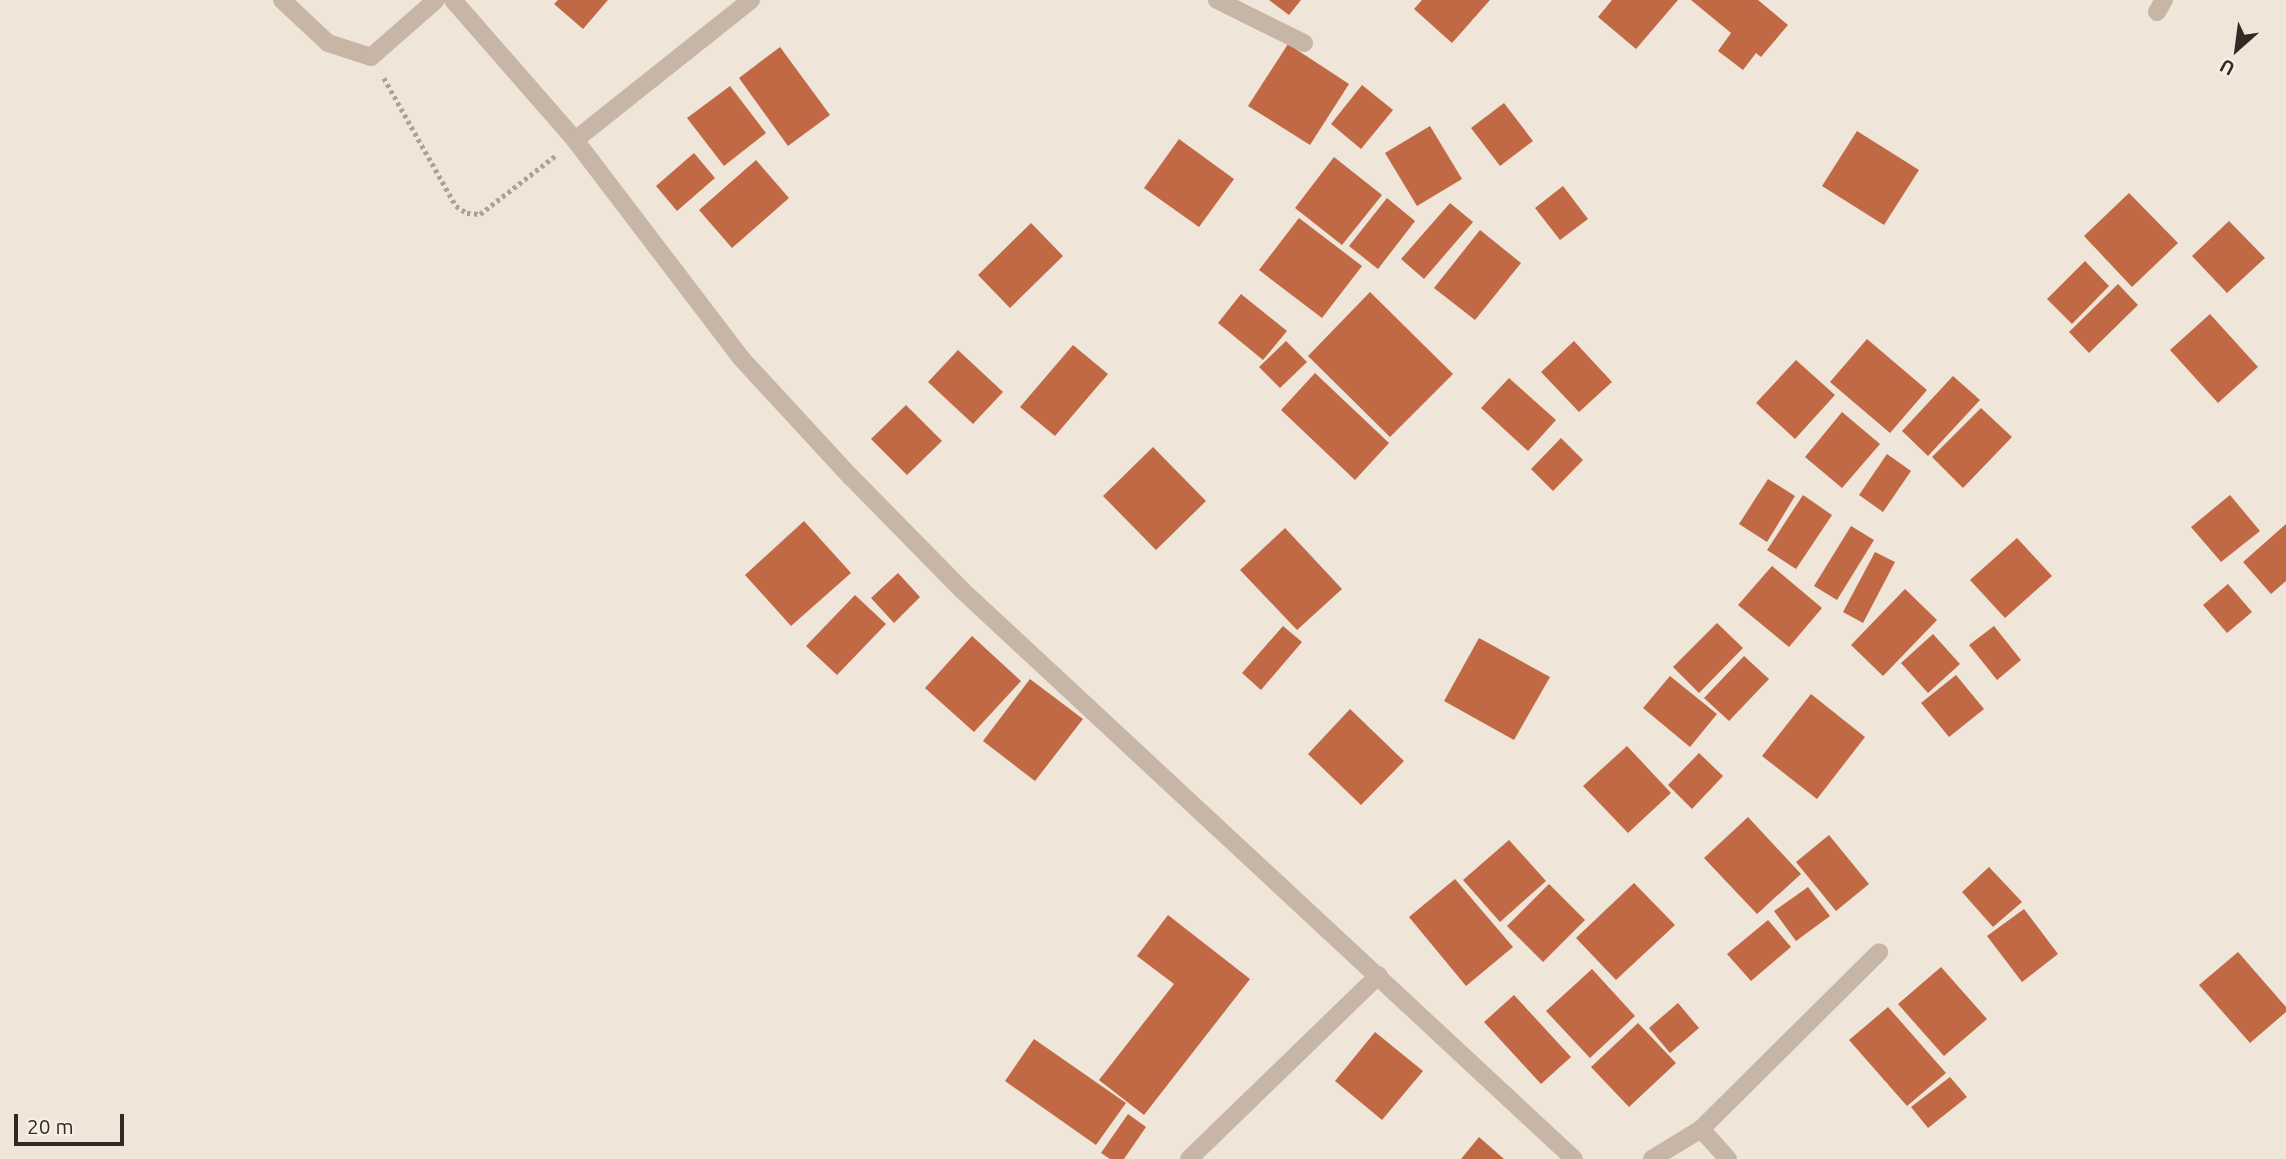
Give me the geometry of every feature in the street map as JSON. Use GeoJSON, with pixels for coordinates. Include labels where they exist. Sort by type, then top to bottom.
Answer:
{"type":"FeatureCollection","features":[{"type":"Feature","properties":{"kind":"street"},"geometry":{"type":"LineString","coordinates":[[282,0],[328,43],[371,57],[436,0]]}},
{"type":"Feature","properties":{"kind":"street"},"geometry":{"type":"LineString","coordinates":[[453,0],[575,140],[741,358],[841,466],[963,591],[1574,1159]]}},
{"type":"Feature","properties":{"kind":"street"},"geometry":{"type":"LineString","coordinates":[[575,140],[751,0]]}},
{"type":"Feature","properties":{"kind":"street"},"geometry":{"type":"LineString","coordinates":[[1217,0],[1304,43]]}},
{"type":"Feature","properties":{"kind":"street"},"geometry":{"type":"LineString","coordinates":[[1652,1159],[1701,1129],[1879,952]]}},
{"type":"Feature","properties":{"kind":"street"},"geometry":{"type":"LineString","coordinates":[[1189,1159],[1379,975]]}},
{"type":"Feature","properties":{"kind":"street"},"geometry":{"type":"LineString","coordinates":[[1701,1129],[1728,1159]]}},
{"type":"Feature","properties":{"kind":"path"},"geometry":{"type":"LineString","coordinates":[[371,57],[456,206],[467,213],[480,214],[575,140]]}},
{"type":"Feature","properties":{"kind":"building"},"geometry":{"type":"Polygon","coordinates":[[[558,0],[608,0],[583,29],[554,4],[558,0]]]}},
{"type":"Feature","properties":{"kind":"building"},"geometry":{"type":"Polygon","coordinates":[[[1269,0],[1301,0],[1289,15],[1269,0]]]}},
{"type":"Feature","properties":{"kind":"building"},"geometry":{"type":"Polygon","coordinates":[[[1422,0],[1490,0],[1452,43],[1414,9],[1422,0]]]}},
{"type":"Feature","properties":{"kind":"building"},"geometry":{"type":"Polygon","coordinates":[[[1612,0],[1678,0],[1636,49],[1598,17],[1612,0]]]}},
{"type":"Feature","properties":{"kind":"building"},"geometry":{"type":"Polygon","coordinates":[[[1691,0],[1758,0],[1788,25],[1761,57],[1756,53],[1743,70],[1718,51],[1731,33],[1691,0]]]}},
{"type":"Feature","properties":{"kind":"building"},"geometry":{"type":"Polygon","coordinates":[[[1288,44],[1349,84],[1310,145],[1248,106],[1288,44]]]}},
{"type":"Feature","properties":{"kind":"building"},"geometry":{"type":"Polygon","coordinates":[[[780,47],[830,115],[788,146],[739,78],[780,47]]]}},
{"type":"Feature","properties":{"kind":"building"},"geometry":{"type":"Polygon","coordinates":[[[1362,85],[1393,110],[1361,149],[1331,124],[1362,85]]]}},
{"type":"Feature","properties":{"kind":"building"},"geometry":{"type":"Polygon","coordinates":[[[730,86],[766,133],[724,166],[687,118],[730,86]]]}},
{"type":"Feature","properties":{"kind":"building"},"geometry":{"type":"Polygon","coordinates":[[[1504,103],[1533,141],[1500,166],[1471,128],[1504,103]]]}},
{"type":"Feature","properties":{"kind":"building"},"geometry":{"type":"Polygon","coordinates":[[[1430,126],[1462,179],[1417,206],[1385,153],[1430,126]]]}},
{"type":"Feature","properties":{"kind":"building"},"geometry":{"type":"Polygon","coordinates":[[[1857,131],[1919,170],[1884,225],[1822,186],[1857,131]]]}},
{"type":"Feature","properties":{"kind":"building"},"geometry":{"type":"Polygon","coordinates":[[[1179,139],[1234,179],[1199,227],[1144,188],[1179,139]]]}},
{"type":"Feature","properties":{"kind":"building"},"geometry":{"type":"Polygon","coordinates":[[[694,153],[715,178],[677,211],[656,186],[694,153]]]}},
{"type":"Feature","properties":{"kind":"building"},"geometry":{"type":"Polygon","coordinates":[[[1334,157],[1382,195],[1342,245],[1295,208],[1334,157]]]}},
{"type":"Feature","properties":{"kind":"building"},"geometry":{"type":"Polygon","coordinates":[[[756,160],[789,198],[732,248],[699,210],[756,160]]]}},
{"type":"Feature","properties":{"kind":"building"},"geometry":{"type":"Polygon","coordinates":[[[1563,186],[1588,219],[1560,240],[1535,208],[1563,186]]]}},
{"type":"Feature","properties":{"kind":"building"},"geometry":{"type":"Polygon","coordinates":[[[2129,193],[2178,243],[2132,287],[2084,236],[2129,193]]]}},
{"type":"Feature","properties":{"kind":"building"},"geometry":{"type":"Polygon","coordinates":[[[1387,198],[1415,221],[1378,269],[1349,246],[1387,198]]]}},
{"type":"Feature","properties":{"kind":"building"},"geometry":{"type":"Polygon","coordinates":[[[1450,203],[1473,222],[1424,279],[1401,259],[1450,203]]]}},
{"type":"Feature","properties":{"kind":"building"},"geometry":{"type":"Polygon","coordinates":[[[1299,218],[1362,266],[1322,318],[1259,270],[1299,218]]]}},
{"type":"Feature","properties":{"kind":"building"},"geometry":{"type":"Polygon","coordinates":[[[2229,221],[2265,258],[2227,293],[2192,256],[2229,221]]]}},
{"type":"Feature","properties":{"kind":"building"},"geometry":{"type":"Polygon","coordinates":[[[1031,223],[1063,256],[1010,308],[978,275],[1031,223]]]}},
{"type":"Feature","properties":{"kind":"building"},"geometry":{"type":"Polygon","coordinates":[[[1480,230],[1521,263],[1475,320],[1434,288],[1480,230]]]}},
{"type":"Feature","properties":{"kind":"building"},"geometry":{"type":"Polygon","coordinates":[[[2085,261],[2109,286],[2072,324],[2047,299],[2085,261]]]}},
{"type":"Feature","properties":{"kind":"building"},"geometry":{"type":"Polygon","coordinates":[[[2118,284],[2138,305],[2089,353],[2069,332],[2118,284]]]}},
{"type":"Feature","properties":{"kind":"building"},"geometry":{"type":"Polygon","coordinates":[[[1370,292],[1453,374],[1390,437],[1308,356],[1370,292]]]}},
{"type":"Feature","properties":{"kind":"building"},"geometry":{"type":"Polygon","coordinates":[[[1241,294],[1287,331],[1263,360],[1218,323],[1241,294]]]}},
{"type":"Feature","properties":{"kind":"building"},"geometry":{"type":"Polygon","coordinates":[[[2210,314],[2258,367],[2218,403],[2170,350],[2210,314]]]}},
{"type":"Feature","properties":{"kind":"building"},"geometry":{"type":"Polygon","coordinates":[[[1867,339],[1927,390],[1890,433],[1830,382],[1867,339]]]}},
{"type":"Feature","properties":{"kind":"building"},"geometry":{"type":"Polygon","coordinates":[[[1286,341],[1307,362],[1280,388],[1259,367],[1286,341]]]}},
{"type":"Feature","properties":{"kind":"building"},"geometry":{"type":"Polygon","coordinates":[[[1574,341],[1612,382],[1579,412],[1541,372],[1574,341]]]}},
{"type":"Feature","properties":{"kind":"building"},"geometry":{"type":"Polygon","coordinates":[[[1073,345],[1108,374],[1055,436],[1020,407],[1073,345]]]}},
{"type":"Feature","properties":{"kind":"building"},"geometry":{"type":"Polygon","coordinates":[[[958,350],[1003,392],[973,424],[928,382],[958,350]]]}},
{"type":"Feature","properties":{"kind":"building"},"geometry":{"type":"Polygon","coordinates":[[[1796,360],[1835,395],[1795,439],[1756,403],[1796,360]]]}},
{"type":"Feature","properties":{"kind":"building"},"geometry":{"type":"Polygon","coordinates":[[[1315,373],[1389,443],[1355,480],[1281,410],[1315,373]]]}},
{"type":"Feature","properties":{"kind":"building"},"geometry":{"type":"Polygon","coordinates":[[[1953,376],[1980,400],[1928,456],[1902,431],[1953,376]]]}},
{"type":"Feature","properties":{"kind":"building"},"geometry":{"type":"Polygon","coordinates":[[[1509,378],[1556,420],[1528,451],[1481,408],[1509,378]]]}},
{"type":"Feature","properties":{"kind":"building"},"geometry":{"type":"Polygon","coordinates":[[[906,405],[942,441],[907,475],[871,439],[906,405]]]}},
{"type":"Feature","properties":{"kind":"building"},"geometry":{"type":"Polygon","coordinates":[[[1981,408],[2012,437],[1963,488],[1932,457],[1981,408]]]}},
{"type":"Feature","properties":{"kind":"building"},"geometry":{"type":"Polygon","coordinates":[[[1842,412],[1880,444],[1842,488],[1805,457],[1842,412]]]}},
{"type":"Feature","properties":{"kind":"building"},"geometry":{"type":"Polygon","coordinates":[[[1561,438],[1583,460],[1553,491],[1531,469],[1561,438]]]}},
{"type":"Feature","properties":{"kind":"building"},"geometry":{"type":"Polygon","coordinates":[[[1153,447],[1206,501],[1156,550],[1103,496],[1153,447]]]}},
{"type":"Feature","properties":{"kind":"building"},"geometry":{"type":"Polygon","coordinates":[[[1887,454],[1911,471],[1883,512],[1859,495],[1887,454]]]}},
{"type":"Feature","properties":{"kind":"building"},"geometry":{"type":"Polygon","coordinates":[[[1768,479],[1795,496],[1767,542],[1739,524],[1768,479]]]}},
{"type":"Feature","properties":{"kind":"building"},"geometry":{"type":"Polygon","coordinates":[[[1803,495],[1832,515],[1796,569],[1767,550],[1803,495]]]}},
{"type":"Feature","properties":{"kind":"building"},"geometry":{"type":"Polygon","coordinates":[[[2230,495],[2260,531],[2221,562],[2191,527],[2230,495]]]}},
{"type":"Feature","properties":{"kind":"building"},"geometry":{"type":"Polygon","coordinates":[[[804,521],[851,573],[791,626],[745,575],[804,521]]]}},
{"type":"Feature","properties":{"kind":"building"},"geometry":{"type":"Polygon","coordinates":[[[2286,524],[2286,581],[2271,594],[2243,562],[2286,524]]]}},
{"type":"Feature","properties":{"kind":"building"},"geometry":{"type":"Polygon","coordinates":[[[1851,526],[1874,540],[1837,600],[1814,586],[1851,526]]]}},
{"type":"Feature","properties":{"kind":"building"},"geometry":{"type":"Polygon","coordinates":[[[1285,528],[1342,589],[1297,630],[1240,570],[1285,528]]]}},
{"type":"Feature","properties":{"kind":"building"},"geometry":{"type":"Polygon","coordinates":[[[2017,538],[2052,576],[2005,618],[1970,580],[2017,538]]]}},
{"type":"Feature","properties":{"kind":"building"},"geometry":{"type":"Polygon","coordinates":[[[1875,552],[1895,562],[1863,623],[1843,612],[1875,552]]]}},
{"type":"Feature","properties":{"kind":"building"},"geometry":{"type":"Polygon","coordinates":[[[1772,566],[1822,608],[1789,647],[1738,605],[1772,566]]]}},
{"type":"Feature","properties":{"kind":"building"},"geometry":{"type":"Polygon","coordinates":[[[898,573],[920,597],[894,623],[871,598],[898,573]]]}},
{"type":"Feature","properties":{"kind":"building"},"geometry":{"type":"Polygon","coordinates":[[[2228,584],[2252,612],[2227,633],[2203,605],[2228,584]]]}},
{"type":"Feature","properties":{"kind":"building"},"geometry":{"type":"Polygon","coordinates":[[[1905,589],[1937,620],[1883,676],[1851,645],[1905,589]]]}},
{"type":"Feature","properties":{"kind":"building"},"geometry":{"type":"Polygon","coordinates":[[[855,595],[886,624],[837,675],[806,646],[855,595]]]}},
{"type":"Feature","properties":{"kind":"building"},"geometry":{"type":"Polygon","coordinates":[[[1717,623],[1743,648],[1699,693],[1673,667],[1717,623]]]}},
{"type":"Feature","properties":{"kind":"building"},"geometry":{"type":"Polygon","coordinates":[[[1283,626],[1302,642],[1261,690],[1242,673],[1283,626]]]}},
{"type":"Feature","properties":{"kind":"building"},"geometry":{"type":"Polygon","coordinates":[[[1994,626],[2021,660],[1997,680],[1969,645],[1994,626]]]}},
{"type":"Feature","properties":{"kind":"building"},"geometry":{"type":"Polygon","coordinates":[[[1933,634],[1960,664],[1928,693],[1901,663],[1933,634]]]}},
{"type":"Feature","properties":{"kind":"building"},"geometry":{"type":"Polygon","coordinates":[[[972,636],[1021,681],[974,732],[925,688],[972,636]]]}},
{"type":"Feature","properties":{"kind":"building"},"geometry":{"type":"Polygon","coordinates":[[[1479,638],[1550,677],[1514,740],[1444,701],[1479,638]]]}},
{"type":"Feature","properties":{"kind":"building"},"geometry":{"type":"Polygon","coordinates":[[[1744,656],[1769,679],[1729,721],[1704,698],[1744,656]]]}},
{"type":"Feature","properties":{"kind":"building"},"geometry":{"type":"Polygon","coordinates":[[[1956,675],[1984,709],[1949,737],[1921,703],[1956,675]]]}},
{"type":"Feature","properties":{"kind":"building"},"geometry":{"type":"Polygon","coordinates":[[[1670,676],[1717,714],[1690,747],[1643,708],[1670,676]]]}},
{"type":"Feature","properties":{"kind":"building"},"geometry":{"type":"Polygon","coordinates":[[[1030,679],[1083,719],[1035,781],[983,741],[1030,679]]]}},
{"type":"Feature","properties":{"kind":"building"},"geometry":{"type":"Polygon","coordinates":[[[1811,694],[1865,737],[1817,799],[1762,756],[1811,694]]]}},
{"type":"Feature","properties":{"kind":"building"},"geometry":{"type":"Polygon","coordinates":[[[1350,709],[1404,761],[1361,805],[1308,754],[1350,709]]]}},
{"type":"Feature","properties":{"kind":"building"},"geometry":{"type":"Polygon","coordinates":[[[1627,746],[1671,793],[1628,833],[1583,786],[1627,746]]]}},
{"type":"Feature","properties":{"kind":"building"},"geometry":{"type":"Polygon","coordinates":[[[1699,753],[1723,776],[1692,809],[1668,785],[1699,753]]]}},
{"type":"Feature","properties":{"kind":"building"},"geometry":{"type":"Polygon","coordinates":[[[1748,817],[1801,874],[1757,914],[1704,858],[1748,817]]]}},
{"type":"Feature","properties":{"kind":"building"},"geometry":{"type":"Polygon","coordinates":[[[1829,835],[1869,884],[1836,911],[1796,862],[1829,835]]]}},
{"type":"Feature","properties":{"kind":"building"},"geometry":{"type":"Polygon","coordinates":[[[1509,840],[1546,881],[1500,922],[1463,880],[1509,840]]]}},
{"type":"Feature","properties":{"kind":"building"},"geometry":{"type":"Polygon","coordinates":[[[1989,867],[2022,902],[1993,927],[1962,892],[1989,867]]]}},
{"type":"Feature","properties":{"kind":"building"},"geometry":{"type":"Polygon","coordinates":[[[1455,879],[1513,947],[1466,986],[1409,917],[1455,879]]]}},
{"type":"Feature","properties":{"kind":"building"},"geometry":{"type":"Polygon","coordinates":[[[1634,883],[1675,925],[1616,980],[1576,938],[1634,883]]]}},
{"type":"Feature","properties":{"kind":"building"},"geometry":{"type":"Polygon","coordinates":[[[1549,884],[1585,920],[1543,962],[1507,926],[1549,884]]]}},
{"type":"Feature","properties":{"kind":"building"},"geometry":{"type":"Polygon","coordinates":[[[1808,887],[1830,916],[1796,941],[1774,911],[1808,887]]]}},
{"type":"Feature","properties":{"kind":"building"},"geometry":{"type":"Polygon","coordinates":[[[2024,909],[2058,954],[2022,982],[1987,936],[2024,909]]]}},
{"type":"Feature","properties":{"kind":"building"},"geometry":{"type":"Polygon","coordinates":[[[1168,915],[1250,979],[1144,1115],[1099,1080],[1174,984],[1137,956],[1168,915]]]}},
{"type":"Feature","properties":{"kind":"building"},"geometry":{"type":"Polygon","coordinates":[[[1768,920],[1791,947],[1751,981],[1727,954],[1768,920]]]}},
{"type":"Feature","properties":{"kind":"building"},"geometry":{"type":"Polygon","coordinates":[[[2238,952],[2286,1007],[2286,1012],[2250,1043],[2199,985],[2238,952]]]}},
{"type":"Feature","properties":{"kind":"building"},"geometry":{"type":"Polygon","coordinates":[[[1941,967],[1987,1019],[1944,1056],[1898,1004],[1941,967]]]}},
{"type":"Feature","properties":{"kind":"building"},"geometry":{"type":"Polygon","coordinates":[[[1592,969],[1635,1016],[1590,1058],[1546,1011],[1592,969]]]}},
{"type":"Feature","properties":{"kind":"building"},"geometry":{"type":"Polygon","coordinates":[[[1514,995],[1571,1057],[1541,1084],[1484,1022],[1514,995]]]}},
{"type":"Feature","properties":{"kind":"building"},"geometry":{"type":"Polygon","coordinates":[[[1678,1003],[1699,1028],[1670,1053],[1649,1028],[1678,1003]]]}},
{"type":"Feature","properties":{"kind":"building"},"geometry":{"type":"Polygon","coordinates":[[[1888,1007],[1946,1073],[1907,1106],[1849,1040],[1888,1007]]]}},
{"type":"Feature","properties":{"kind":"building"},"geometry":{"type":"Polygon","coordinates":[[[1638,1023],[1676,1063],[1629,1107],[1591,1067],[1638,1023]]]}},
{"type":"Feature","properties":{"kind":"building"},"geometry":{"type":"Polygon","coordinates":[[[1375,1032],[1423,1071],[1382,1120],[1335,1081],[1375,1032]]]}},
{"type":"Feature","properties":{"kind":"building"},"geometry":{"type":"Polygon","coordinates":[[[1034,1039],[1126,1103],[1096,1145],[1005,1081],[1034,1039]]]}},
{"type":"Feature","properties":{"kind":"building"},"geometry":{"type":"Polygon","coordinates":[[[1950,1077],[1967,1097],[1928,1128],[1911,1107],[1950,1077]]]}},
{"type":"Feature","properties":{"kind":"building"},"geometry":{"type":"Polygon","coordinates":[[[1128,1114],[1146,1127],[1124,1159],[1110,1159],[1101,1153],[1128,1114]]]}},
{"type":"Feature","properties":{"kind":"building"},"geometry":{"type":"Polygon","coordinates":[[[1479,1137],[1504,1159],[1461,1159],[1479,1137]]]}}]}
